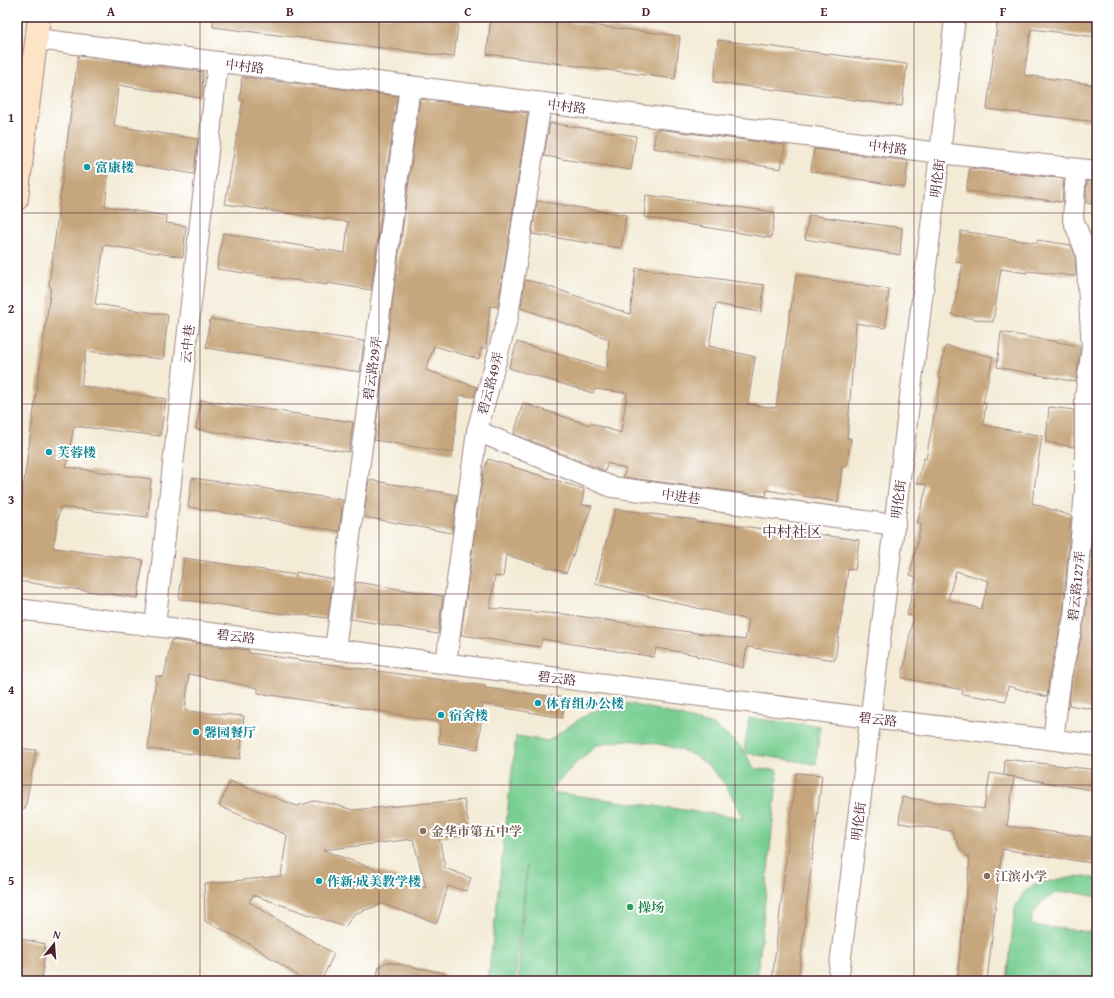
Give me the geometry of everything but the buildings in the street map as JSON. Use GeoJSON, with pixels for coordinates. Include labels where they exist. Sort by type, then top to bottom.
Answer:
{"type":"FeatureCollection","features":[{"type":"Feature","properties":{"kind":"main road"},"geometry":{"type":"LineString","coordinates":[[17,199],[39,17]]}},
{"type":"Feature","properties":{"kind":"street","name":"明伦街"},"geometry":{"type":"LineString","coordinates":[[838,981],[895,525],[955,17]]}},
{"type":"Feature","properties":{"kind":"street","name":"中村路"},"geometry":{"type":"LineString","coordinates":[[37,38],[541,103],[1097,172]]}},
{"type":"Feature","properties":{"kind":"street","name":"云中巷"},"geometry":{"type":"LineString","coordinates":[[155,626],[218,62]]}},
{"type":"Feature","properties":{"kind":"street","name":"碧云路29弄"},"geometry":{"type":"LineString","coordinates":[[335,649],[410,86]]}},
{"type":"Feature","properties":{"kind":"street","name":"碧云路49弄"},"geometry":{"type":"LineString","coordinates":[[446,663],[477,431],[508,316],[541,103]]}},
{"type":"Feature","properties":{"kind":"street","name":"碧云路127弄"},"geometry":{"type":"LineString","coordinates":[[1053,740],[1061,676],[1074,617],[1090,505],[1085,491],[1085,398],[1093,361],[1086,253],[1073,219],[1076,169]]}},
{"type":"Feature","properties":{"kind":"street","name":"中进巷"},"geometry":{"type":"LineString","coordinates":[[477,431],[612,487],[895,525]]}},
{"type":"Feature","properties":{"kind":"street","name":"碧云路"},"geometry":{"type":"LineString","coordinates":[[17,609],[870,718],[1097,745]]}},
{"type":"Feature","properties":{"kind":"green space","name":"操场"},"geometry":{"type":"Polygon","coordinates":[[[624,703],[713,725],[740,746],[744,752],[749,718],[820,726],[816,764],[745,753],[755,769],[778,770],[757,981],[518,981],[527,866],[515,981],[488,981],[516,736],[548,741],[581,718],[602,708],[624,703]],[[626,740],[597,745],[572,767],[550,792],[743,818],[729,792],[718,776],[697,757],[671,747],[626,740]]]}},
{"type":"Feature","properties":{"kind":"green space"},"geometry":{"type":"Polygon","coordinates":[[[1085,876],[1097,879],[1097,897],[1070,892],[1061,892],[1052,895],[1043,901],[1037,909],[1030,925],[1097,933],[1097,981],[1007,981],[1015,908],[1024,892],[1037,883],[1085,876]]]}},
{"type":"Feature","properties":{"kind":"place","name":"富康楼"},"geometry":{"type":"Point","coordinates":[87,167]}},
{"type":"Feature","properties":{"kind":"place","name":"芙蓉楼"},"geometry":{"type":"Point","coordinates":[49,452]}},
{"type":"Feature","properties":{"kind":"place","name":"体育组办公楼"},"geometry":{"type":"Point","coordinates":[538,703]}},
{"type":"Feature","properties":{"kind":"place","name":"宿舍楼"},"geometry":{"type":"Point","coordinates":[441,715]}},
{"type":"Feature","properties":{"kind":"place","name":"馨园餐厅"},"geometry":{"type":"Point","coordinates":[196,732]}},
{"type":"Feature","properties":{"kind":"place","name":"金华市第五中学"},"geometry":{"type":"Point","coordinates":[423,831]}},
{"type":"Feature","properties":{"kind":"place","name":"江滨小学"},"geometry":{"type":"Point","coordinates":[987,876]}},
{"type":"Feature","properties":{"kind":"place","name":"作新·成美教学楼"},"geometry":{"type":"Point","coordinates":[319,881]}},
{"type":"Feature","properties":{"kind":"place","name":"操场"},"geometry":{"type":"Point","coordinates":[630,907]}},
{"type":"Feature","properties":{"kind":"district","name":"中村社区"},"geometry":{"type":"Point","coordinates":[792,532]}}]}
